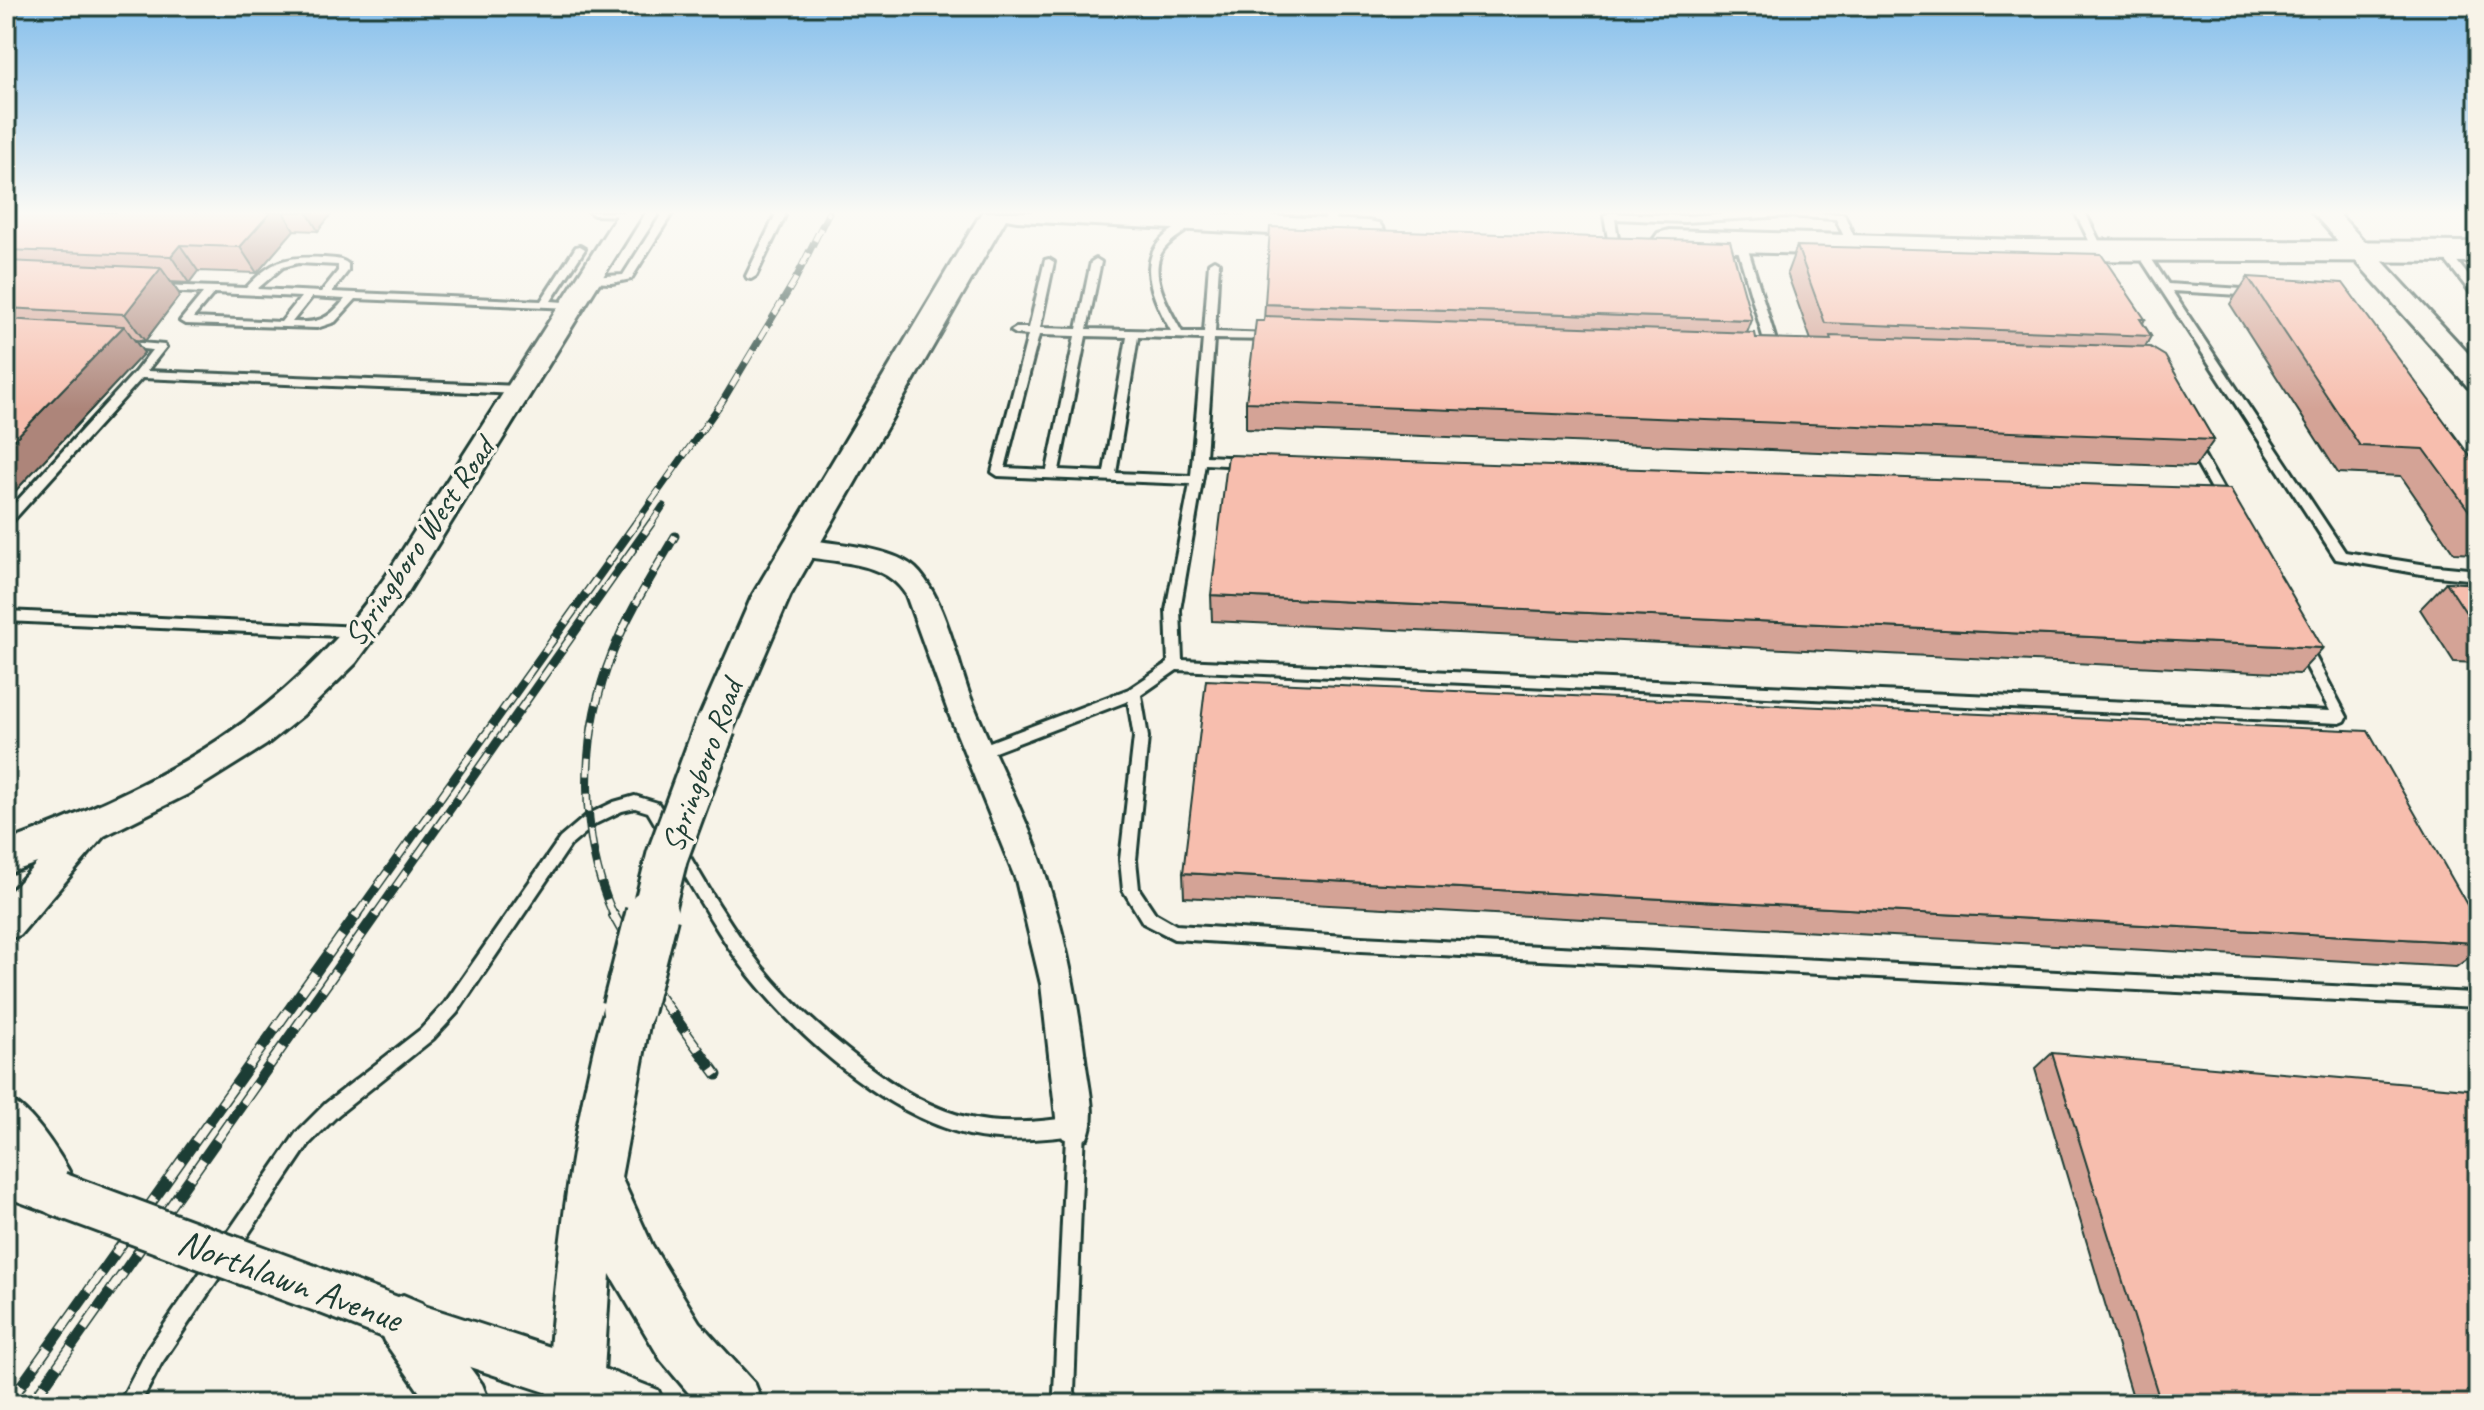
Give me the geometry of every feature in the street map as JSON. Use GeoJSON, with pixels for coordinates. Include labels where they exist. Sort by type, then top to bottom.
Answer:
{"type":"FeatureCollection","features":[{"type":"Feature","properties":{"kind":"main road","name":"Springboro Road"},"geometry":{"type":"LineString","coordinates":[[575,1391],[595,1178],[610,1083],[667,857],[715,727],[771,596],[958,278]]}},
{"type":"Feature","properties":{"kind":"main road"},"geometry":{"type":"LineString","coordinates":[[595,1178],[633,1264],[680,1341],[735,1404]]}},
{"type":"Feature","properties":{"kind":"main road"},"geometry":{"type":"LineString","coordinates":[[403,1322],[462,1404]]}},
{"type":"Feature","properties":{"kind":"street","name":"Springboro West Road"},"geometry":{"type":"LineString","coordinates":[[6,858],[94,824],[162,792],[250,737],[315,684],[364,632],[519,390],[568,297],[582,278]]}},
{"type":"Feature","properties":{"kind":"street"},"geometry":{"type":"LineString","coordinates":[[2385,278],[2478,381]]}},
{"type":"Feature","properties":{"kind":"street"},"geometry":{"type":"LineString","coordinates":[[798,547],[886,564],[913,580],[979,752],[1021,846],[1040,906],[1055,970],[1070,1065],[1075,1126]]}},
{"type":"Feature","properties":{"kind":"street"},"geometry":{"type":"LineString","coordinates":[[6,923],[94,824]]}},
{"type":"Feature","properties":{"kind":"street"},"geometry":{"type":"LineString","coordinates":[[6,1118],[58,1194]]}},
{"type":"Feature","properties":{"kind":"street","name":"Northlawn Avenue"},"geometry":{"type":"LineString","coordinates":[[6,1175],[403,1322],[575,1391]]}},
{"type":"Feature","properties":{"kind":"street"},"geometry":{"type":"LineString","coordinates":[[575,1391],[644,1404]]}},
{"type":"Feature","properties":{"kind":"lane"},"geometry":{"type":"LineString","coordinates":[[248,292],[261,278]]}},
{"type":"Feature","properties":{"kind":"lane"},"geometry":{"type":"LineString","coordinates":[[324,295],[338,278]]}},
{"type":"Feature","properties":{"kind":"lane"},"geometry":{"type":"LineString","coordinates":[[568,297],[573,278]]}},
{"type":"Feature","properties":{"kind":"lane"},"geometry":{"type":"LineString","coordinates":[[150,288],[353,296],[568,297],[623,278]]}},
{"type":"Feature","properties":{"kind":"lane"},"geometry":{"type":"LineString","coordinates":[[1046,278],[998,472],[1196,480]]}},
{"type":"Feature","properties":{"kind":"lane"},"geometry":{"type":"LineString","coordinates":[[1052,474],[1093,278]]}},
{"type":"Feature","properties":{"kind":"lane"},"geometry":{"type":"LineString","coordinates":[[1156,278],[1164,309],[1178,334]]}},
{"type":"Feature","properties":{"kind":"lane"},"geometry":{"type":"LineString","coordinates":[[1175,665],[1173,610],[1200,460],[1213,278]]}},
{"type":"Feature","properties":{"kind":"lane"},"geometry":{"type":"LineString","coordinates":[[1751,278],[1774,355]]}},
{"type":"Feature","properties":{"kind":"lane"},"geometry":{"type":"LineString","coordinates":[[2160,278],[2341,556],[2478,575]]}},
{"type":"Feature","properties":{"kind":"lane"},"geometry":{"type":"LineString","coordinates":[[2464,278],[2478,295]]}},
{"type":"Feature","properties":{"kind":"lane"},"geometry":{"type":"LineString","coordinates":[[2166,287],[2274,294]]}},
{"type":"Feature","properties":{"kind":"lane"},"geometry":{"type":"LineString","coordinates":[[211,290],[185,321],[315,327],[329,323],[353,296]]}},
{"type":"Feature","properties":{"kind":"lane"},"geometry":{"type":"LineString","coordinates":[[284,325],[309,294]]}},
{"type":"Feature","properties":{"kind":"lane"},"geometry":{"type":"LineString","coordinates":[[1016,331],[1287,338]]}},
{"type":"Feature","properties":{"kind":"lane"},"geometry":{"type":"LineString","coordinates":[[1109,477],[1133,333]]}},
{"type":"Feature","properties":{"kind":"lane"},"geometry":{"type":"LineString","coordinates":[[6,521],[158,354],[160,347],[111,343]]}},
{"type":"Feature","properties":{"kind":"lane"},"geometry":{"type":"LineString","coordinates":[[1758,354],[1790,356]]}},
{"type":"Feature","properties":{"kind":"lane"},"geometry":{"type":"LineString","coordinates":[[139,374],[519,390]]}},
{"type":"Feature","properties":{"kind":"lane"},"geometry":{"type":"LineString","coordinates":[[2186,434],[2228,508],[2209,503]]}},
{"type":"Feature","properties":{"kind":"lane"},"geometry":{"type":"LineString","coordinates":[[1200,460],[1263,462]]}},
{"type":"Feature","properties":{"kind":"lane"},"geometry":{"type":"LineString","coordinates":[[6,616],[364,632]]}},
{"type":"Feature","properties":{"kind":"lane"},"geometry":{"type":"LineString","coordinates":[[979,752],[1134,693],[1175,665],[2344,724],[2296,633]]}},
{"type":"Feature","properties":{"kind":"lane"},"geometry":{"type":"LineString","coordinates":[[1134,693],[1141,737],[1128,860],[1131,890],[1149,918],[1174,932],[2478,999]]}},
{"type":"Feature","properties":{"kind":"lane"},"geometry":{"type":"LineString","coordinates":[[129,1404],[154,1357],[303,1138],[332,1109],[427,1034],[451,1008],[565,842],[592,819],[627,804],[645,802],[653,807],[735,944],[768,986],[807,1027],[851,1064],[897,1094],[965,1126],[1001,1132],[1038,1132],[1075,1126],[1064,1393],[1069,1404]]}},
{"type":"Feature","properties":{"kind":"building"},"geometry":{"type":"Polygon","coordinates":[[[6,278],[153,278],[125,314],[6,308],[6,278]]]}},
{"type":"Feature","properties":{"kind":"building"},"geometry":{"type":"Polygon","coordinates":[[[1267,278],[1740,278],[1752,320],[1265,304],[1267,278]]]}},
{"type":"Feature","properties":{"kind":"building"},"geometry":{"type":"Polygon","coordinates":[[[1809,278],[2117,278],[2145,319],[2140,319],[2151,336],[1825,323],[1809,278]]]}},
{"type":"Feature","properties":{"kind":"building"},"geometry":{"type":"Polygon","coordinates":[[[2249,278],[2343,283],[2478,467],[2478,523],[2424,449],[2360,446],[2249,278]]]}},
{"type":"Feature","properties":{"kind":"building"},"geometry":{"type":"Polygon","coordinates":[[[1265,316],[1755,333],[1756,338],[1831,340],[1830,336],[2150,347],[2165,356],[2214,440],[1246,402],[1256,321],[1264,321],[1265,316]]]}},
{"type":"Feature","properties":{"kind":"building"},"geometry":{"type":"Polygon","coordinates":[[[6,319],[124,326],[6,448],[6,319]]]}},
{"type":"Feature","properties":{"kind":"building"},"geometry":{"type":"Polygon","coordinates":[[[1228,455],[2230,489],[2323,648],[1211,595],[1228,455]]]}},
{"type":"Feature","properties":{"kind":"building"},"geometry":{"type":"Polygon","coordinates":[[[2446,582],[2478,584],[2478,631],[2446,582]]]}},
{"type":"Feature","properties":{"kind":"building"},"geometry":{"type":"Polygon","coordinates":[[[1206,680],[2368,731],[2478,924],[2478,943],[1183,873],[1206,680]]]}},
{"type":"Feature","properties":{"kind":"building"},"geometry":{"type":"Polygon","coordinates":[[[2052,1053],[2478,1090],[2478,1404],[2161,1404],[2052,1053]]]}},
{"type":"Feature","properties":{"kind":"railway"},"geometry":{"type":"LineString","coordinates":[[635,524],[722,402],[796,278]]}},
{"type":"Feature","properties":{"kind":"railway"},"geometry":{"type":"LineString","coordinates":[[651,524],[663,506]]}},
{"type":"Feature","properties":{"kind":"railway"},"geometry":{"type":"LineString","coordinates":[[356,916],[637,522]]}},
{"type":"Feature","properties":{"kind":"railway"},"geometry":{"type":"LineString","coordinates":[[375,916],[652,522]]}},
{"type":"Feature","properties":{"kind":"railway"},"geometry":{"type":"LineString","coordinates":[[614,915],[602,885],[589,819],[589,751],[594,718],[601,685],[618,639],[675,536]]}},
{"type":"Feature","properties":{"kind":"railway"},"geometry":{"type":"LineString","coordinates":[[8,1404],[357,914]]}},
{"type":"Feature","properties":{"kind":"railway"},"geometry":{"type":"LineString","coordinates":[[31,1404],[376,914]]}},
{"type":"Feature","properties":{"kind":"railway"},"geometry":{"type":"LineString","coordinates":[[614,915],[657,993],[717,1075]]}}]}
